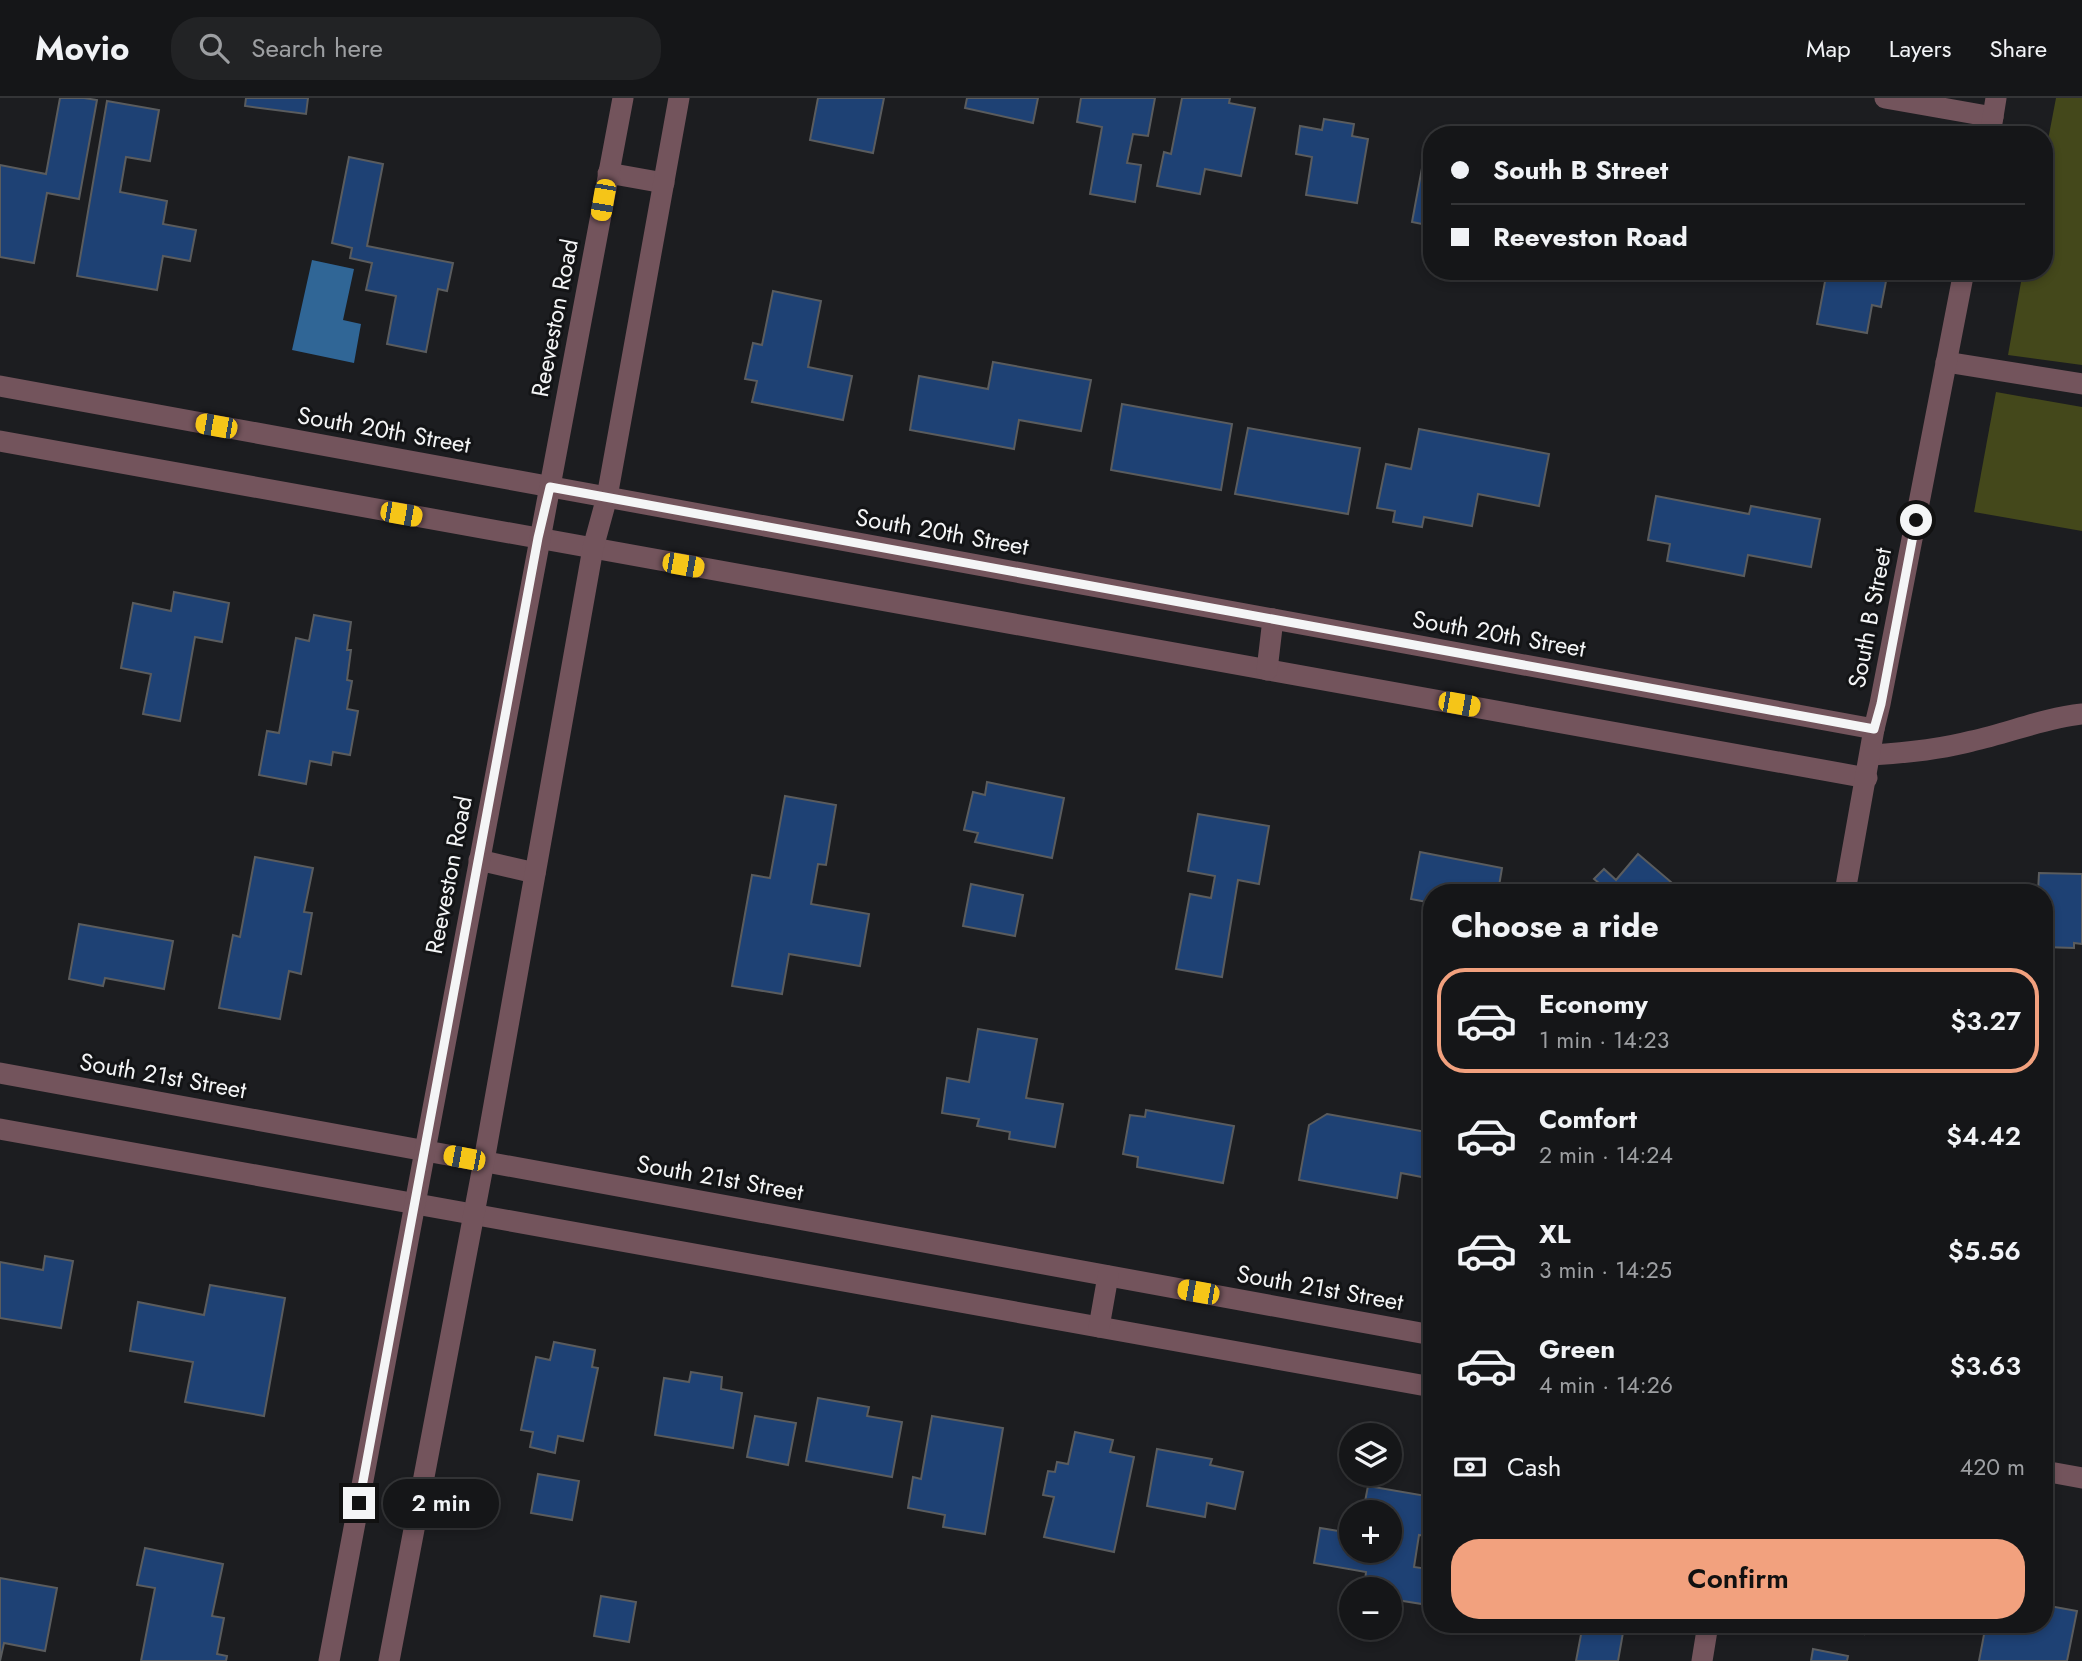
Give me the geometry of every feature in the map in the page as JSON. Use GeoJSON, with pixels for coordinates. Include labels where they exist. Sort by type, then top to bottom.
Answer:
{"type":"FeatureCollection","features":[{"type":"Feature","properties":{"kind":"street","name":"Reeveston Road"},"geometry":{"type":"LineString","coordinates":[[329,1661],[622,98]]}},
{"type":"Feature","properties":{"kind":"street"},"geometry":{"type":"LineString","coordinates":[[389,1661],[484,1161],[593,548],[607,497],[679,98]]}},
{"type":"Feature","properties":{"kind":"street"},"geometry":{"type":"LineString","coordinates":[[1885,98],[1993,117]]}},
{"type":"Feature","properties":{"kind":"street"},"geometry":{"type":"LineString","coordinates":[[608,173],[664,183]]}},
{"type":"Feature","properties":{"kind":"street","name":"South B Street"},"geometry":{"type":"LineString","coordinates":[[1847,884],[1874,729],[1962,280]]}},
{"type":"Feature","properties":{"kind":"street"},"geometry":{"type":"LineString","coordinates":[[1946,362],[2082,384]]}},
{"type":"Feature","properties":{"kind":"street","name":"South 20th Street"},"geometry":{"type":"LineString","coordinates":[[0,386],[1874,729]]}},
{"type":"Feature","properties":{"kind":"street"},"geometry":{"type":"LineString","coordinates":[[0,441],[1867,778]]}},
{"type":"Feature","properties":{"kind":"street"},"geometry":{"type":"LineString","coordinates":[[1267,670],[1273,620]]}},
{"type":"Feature","properties":{"kind":"street"},"geometry":{"type":"LineString","coordinates":[[1871,755],[1932,750],[2082,714]]}},
{"type":"Feature","properties":{"kind":"street"},"geometry":{"type":"LineString","coordinates":[[479,860],[535,873]]}},
{"type":"Feature","properties":{"kind":"street","name":"South 21st Street"},"geometry":{"type":"LineString","coordinates":[[0,1073],[1423,1333]]}},
{"type":"Feature","properties":{"kind":"street"},"geometry":{"type":"LineString","coordinates":[[0,1129],[1423,1385]]}},
{"type":"Feature","properties":{"kind":"street"},"geometry":{"type":"LineString","coordinates":[[1099,1328],[1108,1276]]}},
{"type":"Feature","properties":{"kind":"street"},"geometry":{"type":"LineString","coordinates":[[2053,1473],[2082,1478]]}},
{"type":"Feature","properties":{"kind":"street"},"geometry":{"type":"LineString","coordinates":[[1702,1661],[1707,1633]]}},
{"type":"Feature","properties":{"kind":"green space"},"geometry":{"type":"Polygon","coordinates":[[[2056,98],[2082,98],[2082,365],[2008,355],[2021,280],[2053,280],[2053,126],[2051,126],[2056,98]]]}},
{"type":"Feature","properties":{"kind":"green space"},"geometry":{"type":"Polygon","coordinates":[[[1996,392],[2082,407],[2082,531],[1974,512],[1996,392]]]}},
{"type":"Feature","properties":{"kind":"water"},"geometry":{"type":"Polygon","coordinates":[[[312,260],[354,269],[343,320],[361,324],[354,363],[292,350],[312,260]]]}},
{"type":"Feature","properties":{"kind":"building"},"geometry":{"type":"Polygon","coordinates":[[[60,98],[97,100],[79,199],[47,193],[34,263],[0,257],[0,165],[46,174],[60,98]]]}},
{"type":"Feature","properties":{"kind":"building"},"geometry":{"type":"Polygon","coordinates":[[[246,98],[308,98],[306,114],[245,106],[246,98]]]}},
{"type":"Feature","properties":{"kind":"building"},"geometry":{"type":"Polygon","coordinates":[[[818,98],[884,98],[873,153],[810,140],[818,98]]]}},
{"type":"Feature","properties":{"kind":"building"},"geometry":{"type":"Polygon","coordinates":[[[967,98],[1038,98],[1033,123],[965,108],[967,98]]]}},
{"type":"Feature","properties":{"kind":"building"},"geometry":{"type":"Polygon","coordinates":[[[1081,98],[1155,98],[1148,136],[1133,134],[1127,163],[1141,165],[1135,202],[1090,194],[1102,127],[1077,122],[1081,98]]]}},
{"type":"Feature","properties":{"kind":"building"},"geometry":{"type":"Polygon","coordinates":[[[1182,98],[1230,98],[1229,103],[1255,108],[1241,176],[1205,169],[1200,194],[1157,186],[1164,152],[1171,154],[1182,98]]]}},
{"type":"Feature","properties":{"kind":"building"},"geometry":{"type":"Polygon","coordinates":[[[107,101],[159,110],[150,161],[126,157],[120,192],[167,201],[163,224],[196,230],[190,261],[163,256],[157,290],[77,276],[107,101]]]}},
{"type":"Feature","properties":{"kind":"building"},"geometry":{"type":"Polygon","coordinates":[[[1324,119],[1354,124],[1352,136],[1368,139],[1357,203],[1306,195],[1312,157],[1296,154],[1300,126],[1322,130],[1324,119]]]}},
{"type":"Feature","properties":{"kind":"building"},"geometry":{"type":"Polygon","coordinates":[[[349,157],[383,164],[367,246],[453,263],[447,291],[438,289],[426,352],[387,344],[396,296],[366,290],[372,263],[350,258],[352,248],[332,243],[349,157]]]}},
{"type":"Feature","properties":{"kind":"building"},"geometry":{"type":"Polygon","coordinates":[[[1422,168],[1423,168],[1423,224],[1412,222],[1422,168]]]}},
{"type":"Feature","properties":{"kind":"building"},"geometry":{"type":"Polygon","coordinates":[[[1825,280],[1886,280],[1881,307],[1872,305],[1867,333],[1817,324],[1825,280]]]}},
{"type":"Feature","properties":{"kind":"building"},"geometry":{"type":"Polygon","coordinates":[[[773,291],[821,301],[808,367],[852,376],[843,420],[752,402],[757,381],[745,379],[753,343],[762,345],[773,291]]]}},
{"type":"Feature","properties":{"kind":"building"},"geometry":{"type":"Polygon","coordinates":[[[993,362],[1091,380],[1081,431],[1019,420],[1014,449],[910,430],[919,376],[988,389],[993,362]]]}},
{"type":"Feature","properties":{"kind":"building"},"geometry":{"type":"Polygon","coordinates":[[[1122,404],[1232,424],[1221,490],[1111,470],[1122,404]]]}},
{"type":"Feature","properties":{"kind":"building"},"geometry":{"type":"Polygon","coordinates":[[[1248,428],[1360,448],[1348,514],[1235,494],[1248,428]]]}},
{"type":"Feature","properties":{"kind":"building"},"geometry":{"type":"Polygon","coordinates":[[[1419,429],[1549,454],[1539,506],[1478,494],[1472,526],[1424,517],[1422,527],[1393,522],[1395,511],[1377,508],[1386,464],[1411,469],[1419,429]]]}},
{"type":"Feature","properties":{"kind":"building"},"geometry":{"type":"Polygon","coordinates":[[[1656,496],[1749,514],[1751,506],[1820,519],[1811,567],[1748,555],[1744,576],[1667,561],[1670,544],[1648,540],[1656,496]]]}},
{"type":"Feature","properties":{"kind":"building"},"geometry":{"type":"Polygon","coordinates":[[[174,592],[229,603],[222,642],[195,637],[180,721],[143,714],[151,674],[121,668],[133,603],[171,611],[174,592]]]}},
{"type":"Feature","properties":{"kind":"building"},"geometry":{"type":"Polygon","coordinates":[[[314,615],[351,622],[347,680],[352,681],[347,709],[358,711],[350,755],[333,752],[331,765],[310,761],[306,784],[259,775],[267,731],[279,733],[296,638],[309,641],[314,615]]]}},
{"type":"Feature","properties":{"kind":"building"},"geometry":{"type":"Polygon","coordinates":[[[987,782],[1064,798],[1052,858],[975,842],[978,833],[964,830],[973,792],[985,795],[987,782]]]}},
{"type":"Feature","properties":{"kind":"building"},"geometry":{"type":"Polygon","coordinates":[[[785,796],[836,805],[826,865],[818,864],[811,904],[869,914],[860,966],[789,954],[782,994],[732,986],[752,875],[770,878],[785,796]]]}},
{"type":"Feature","properties":{"kind":"building"},"geometry":{"type":"Polygon","coordinates":[[[1198,814],[1269,826],[1259,884],[1238,880],[1222,977],[1176,969],[1190,894],[1211,898],[1215,876],[1188,871],[1198,814]]]}},
{"type":"Feature","properties":{"kind":"building"},"geometry":{"type":"Polygon","coordinates":[[[1420,852],[1502,868],[1499,884],[1423,884],[1423,901],[1411,899],[1420,852]]]}},
{"type":"Feature","properties":{"kind":"building"},"geometry":{"type":"Polygon","coordinates":[[[1638,854],[1671,882],[1600,884],[1594,879],[1604,869],[1616,880],[1638,854]]]}},
{"type":"Feature","properties":{"kind":"building"},"geometry":{"type":"Polygon","coordinates":[[[255,857],[313,868],[304,912],[312,913],[301,974],[289,971],[280,1019],[219,1008],[233,935],[240,937],[255,857]]]}},
{"type":"Feature","properties":{"kind":"building"},"geometry":{"type":"Polygon","coordinates":[[[2039,873],[2082,874],[2082,944],[2074,943],[2074,948],[2053,947],[2053,884],[2038,884],[2039,873]]]}},
{"type":"Feature","properties":{"kind":"building"},"geometry":{"type":"Polygon","coordinates":[[[971,884],[1023,895],[1015,936],[963,926],[971,884]]]}},
{"type":"Feature","properties":{"kind":"building"},"geometry":{"type":"Polygon","coordinates":[[[79,924],[173,941],[164,989],[105,978],[103,986],[69,979],[79,924]]]}},
{"type":"Feature","properties":{"kind":"building"},"geometry":{"type":"Polygon","coordinates":[[[978,1029],[1037,1039],[1026,1098],[1063,1104],[1055,1147],[1009,1139],[1010,1132],[977,1126],[979,1119],[942,1113],[947,1078],[969,1082],[978,1029]]]}},
{"type":"Feature","properties":{"kind":"building"},"geometry":{"type":"Polygon","coordinates":[[[1146,1110],[1234,1126],[1223,1183],[1137,1167],[1138,1157],[1123,1154],[1130,1115],[1145,1117],[1146,1110]]]}},
{"type":"Feature","properties":{"kind":"building"},"geometry":{"type":"Polygon","coordinates":[[[1327,1114],[1423,1131],[1423,1177],[1401,1173],[1397,1198],[1299,1180],[1309,1125],[1327,1114]]]}},
{"type":"Feature","properties":{"kind":"building"},"geometry":{"type":"Polygon","coordinates":[[[45,1256],[73,1261],[61,1328],[0,1318],[0,1262],[43,1270],[45,1256]]]}},
{"type":"Feature","properties":{"kind":"building"},"geometry":{"type":"Polygon","coordinates":[[[210,1285],[285,1298],[264,1416],[185,1402],[193,1362],[130,1351],[138,1302],[204,1315],[210,1285]]]}},
{"type":"Feature","properties":{"kind":"building"},"geometry":{"type":"Polygon","coordinates":[[[554,1342],[595,1350],[592,1367],[598,1368],[583,1441],[558,1436],[555,1453],[530,1447],[533,1432],[521,1430],[536,1357],[550,1360],[554,1342]]]}},
{"type":"Feature","properties":{"kind":"building"},"geometry":{"type":"Polygon","coordinates":[[[691,1372],[722,1377],[721,1389],[742,1393],[733,1448],[655,1435],[664,1378],[689,1382],[691,1372]]]}},
{"type":"Feature","properties":{"kind":"building"},"geometry":{"type":"Polygon","coordinates":[[[818,1398],[869,1407],[867,1416],[902,1422],[892,1477],[806,1461],[818,1398]]]}},
{"type":"Feature","properties":{"kind":"building"},"geometry":{"type":"Polygon","coordinates":[[[755,1416],[796,1423],[788,1465],[747,1457],[755,1416]]]}},
{"type":"Feature","properties":{"kind":"building"},"geometry":{"type":"Polygon","coordinates":[[[932,1416],[1003,1428],[985,1534],[943,1527],[945,1515],[908,1508],[913,1477],[921,1479],[932,1416]]]}},
{"type":"Feature","properties":{"kind":"building"},"geometry":{"type":"Polygon","coordinates":[[[1075,1432],[1113,1440],[1110,1452],[1134,1457],[1114,1552],[1044,1537],[1054,1497],[1043,1495],[1048,1471],[1055,1472],[1057,1462],[1068,1464],[1075,1432]]]}},
{"type":"Feature","properties":{"kind":"building"},"geometry":{"type":"Polygon","coordinates":[[[1157,1449],[1212,1459],[1210,1465],[1243,1472],[1235,1509],[1207,1503],[1205,1517],[1147,1506],[1157,1449]]]}},
{"type":"Feature","properties":{"kind":"building"},"geometry":{"type":"Polygon","coordinates":[[[538,1474],[579,1481],[572,1520],[531,1513],[538,1474]]]}},
{"type":"Feature","properties":{"kind":"building"},"geometry":{"type":"Polygon","coordinates":[[[1368,1486],[1423,1495],[1423,1536],[1419,1535],[1414,1567],[1423,1568],[1422,1604],[1402,1601],[1402,1577],[1365,1577],[1366,1572],[1314,1563],[1320,1528],[1339,1531],[1339,1563],[1402,1563],[1402,1500],[1365,1500],[1368,1486]]]}},
{"type":"Feature","properties":{"kind":"building"},"geometry":{"type":"Polygon","coordinates":[[[145,1548],[223,1564],[212,1616],[224,1618],[217,1654],[227,1656],[226,1661],[141,1661],[155,1588],[137,1585],[145,1548]]]}},
{"type":"Feature","properties":{"kind":"building"},"geometry":{"type":"Polygon","coordinates":[[[0,1578],[57,1588],[45,1651],[4,1643],[0,1661],[0,1578]]]}},
{"type":"Feature","properties":{"kind":"building"},"geometry":{"type":"Polygon","coordinates":[[[601,1596],[636,1602],[629,1642],[594,1636],[601,1596]]]}},
{"type":"Feature","properties":{"kind":"building"},"geometry":{"type":"Polygon","coordinates":[[[2053,1607],[2077,1611],[2067,1661],[1979,1661],[1984,1633],[2053,1633],[2053,1607]]]}},
{"type":"Feature","properties":{"kind":"building"},"geometry":{"type":"Polygon","coordinates":[[[1581,1633],[1623,1633],[1618,1661],[1576,1661],[1581,1633]]]}},
{"type":"Feature","properties":{"kind":"building"},"geometry":{"type":"Polygon","coordinates":[[[1813,1649],[1848,1656],[1847,1661],[1811,1661],[1813,1649]]]}},
{"type":"Feature","properties":{"kind":"route"},"geometry":{"type":"LineString","coordinates":[[359,1503],[538,538],[550,487],[1874,729],[1916,520]]}}]}
